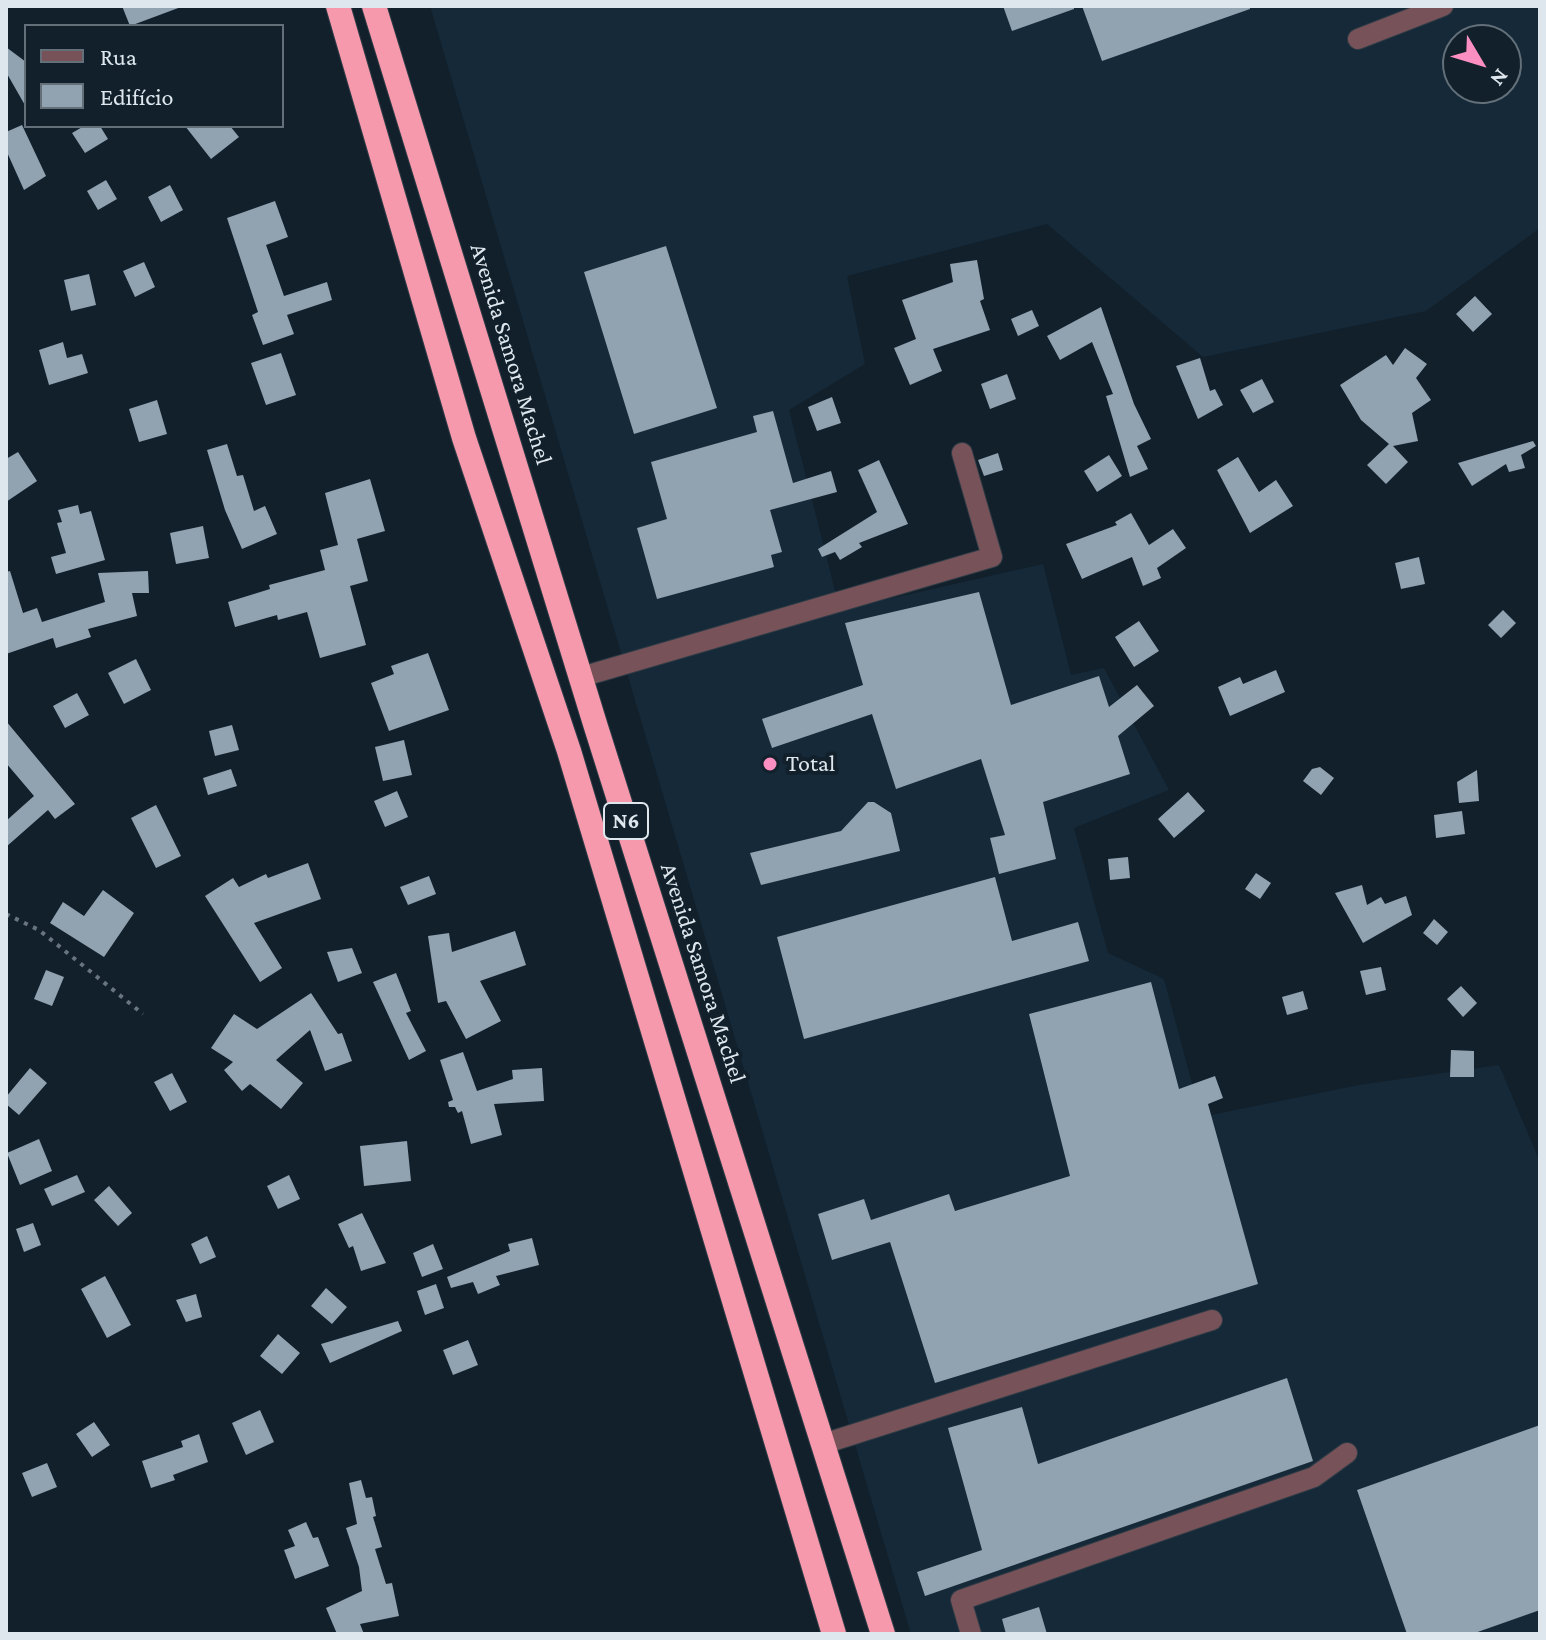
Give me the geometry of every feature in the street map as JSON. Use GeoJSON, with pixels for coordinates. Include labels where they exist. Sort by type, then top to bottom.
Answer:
{"type":"FeatureCollection","features":[{"type":"Feature","properties":{"kind":"highway","name":"N6"},"geometry":{"type":"LineString","coordinates":[[338,6],[464,438],[569,751],[834,1634]]}},
{"type":"Feature","properties":{"kind":"highway","name":"Avenida Samora Machel"},"geometry":{"type":"LineString","coordinates":[[374,6],[581,677],[883,1634]]}},
{"type":"Feature","properties":{"kind":"street"},"geometry":{"type":"LineString","coordinates":[[1358,39],[1443,6]]}},
{"type":"Feature","properties":{"kind":"street"},"geometry":{"type":"LineString","coordinates":[[581,677],[992,557],[962,453]]}},
{"type":"Feature","properties":{"kind":"street"},"geometry":{"type":"LineString","coordinates":[[823,1444],[1212,1320]]}},
{"type":"Feature","properties":{"kind":"street"},"geometry":{"type":"LineString","coordinates":[[971,1634],[961,1600],[1314,1477],[1347,1453]]}},
{"type":"Feature","properties":{"kind":"path"},"geometry":{"type":"LineString","coordinates":[[6,914],[39,930],[143,1014]]}},
{"type":"Feature","properties":{"kind":"shaded area"},"geometry":{"type":"Polygon","coordinates":[[[430,6],[1540,6],[1540,228],[1426,311],[1203,357],[1047,224],[847,276],[865,364],[789,410],[840,610],[1043,564],[1071,675],[1104,668],[1169,790],[1074,828],[1108,953],[1164,979],[1201,1117],[1359,1085],[1499,1065],[1540,1162],[1540,1634],[911,1634],[430,6]]]}},
{"type":"Feature","properties":{"kind":"building"},"geometry":{"type":"Polygon","coordinates":[[[122,6],[181,6],[135,24],[129,24],[122,6]]]}},
{"type":"Feature","properties":{"kind":"building"},"geometry":{"type":"Polygon","coordinates":[[[1003,6],[1074,6],[1074,9],[1012,31],[1003,6]]]}},
{"type":"Feature","properties":{"kind":"building"},"geometry":{"type":"Polygon","coordinates":[[[1082,6],[1250,6],[1250,9],[1102,61],[1082,6]]]}},
{"type":"Feature","properties":{"kind":"building"},"geometry":{"type":"Polygon","coordinates":[[[6,47],[24,60],[24,104],[6,72],[6,47]]]}},
{"type":"Feature","properties":{"kind":"building"},"geometry":{"type":"Polygon","coordinates":[[[22,125],[46,176],[24,190],[6,150],[6,132],[22,125]]]}},
{"type":"Feature","properties":{"kind":"building"},"geometry":{"type":"Polygon","coordinates":[[[81,128],[101,128],[108,139],[85,153],[72,133],[81,128]]]}},
{"type":"Feature","properties":{"kind":"building"},"geometry":{"type":"Polygon","coordinates":[[[187,128],[232,128],[239,137],[211,159],[187,128]]]}},
{"type":"Feature","properties":{"kind":"building"},"geometry":{"type":"Polygon","coordinates":[[[106,180],[117,199],[98,210],[87,191],[106,180]]]}},
{"type":"Feature","properties":{"kind":"building"},"geometry":{"type":"Polygon","coordinates":[[[170,185],[183,210],[161,222],[148,197],[170,185]]]}},
{"type":"Feature","properties":{"kind":"building"},"geometry":{"type":"Polygon","coordinates":[[[275,201],[288,237],[266,245],[284,296],[327,282],[332,300],[287,315],[294,334],[263,345],[252,315],[258,312],[227,218],[275,201]]]}},
{"type":"Feature","properties":{"kind":"building"},"geometry":{"type":"Polygon","coordinates":[[[666,246],[717,408],[634,434],[584,272],[666,246]]]}},
{"type":"Feature","properties":{"kind":"building"},"geometry":{"type":"Polygon","coordinates":[[[977,260],[984,299],[980,301],[990,330],[933,349],[942,371],[910,385],[894,348],[916,339],[902,300],[953,282],[950,264],[977,260]]]}},
{"type":"Feature","properties":{"kind":"building"},"geometry":{"type":"Polygon","coordinates":[[[144,262],[155,287],[135,297],[123,271],[144,262]]]}},
{"type":"Feature","properties":{"kind":"building"},"geometry":{"type":"Polygon","coordinates":[[[89,274],[96,305],[71,311],[64,280],[89,274]]]}},
{"type":"Feature","properties":{"kind":"building"},"geometry":{"type":"Polygon","coordinates":[[[1475,296],[1492,314],[1473,332],[1456,314],[1475,296]]]}},
{"type":"Feature","properties":{"kind":"building"},"geometry":{"type":"Polygon","coordinates":[[[1101,307],[1134,404],[1151,439],[1137,446],[1148,469],[1130,477],[1106,396],[1113,394],[1092,342],[1060,360],[1047,336],[1101,307]]]}},
{"type":"Feature","properties":{"kind":"building"},"geometry":{"type":"Polygon","coordinates":[[[1032,310],[1039,326],[1018,336],[1011,319],[1032,310]]]}},
{"type":"Feature","properties":{"kind":"building"},"geometry":{"type":"Polygon","coordinates":[[[63,342],[67,358],[82,354],[88,373],[49,385],[39,350],[63,342]]]}},
{"type":"Feature","properties":{"kind":"building"},"geometry":{"type":"Polygon","coordinates":[[[1405,348],[1427,364],[1416,378],[1431,400],[1412,413],[1418,441],[1393,446],[1408,462],[1386,484],[1367,465],[1389,444],[1361,420],[1340,385],[1386,355],[1393,365],[1405,348]]]}},
{"type":"Feature","properties":{"kind":"building"},"geometry":{"type":"Polygon","coordinates":[[[281,353],[296,395],[266,405],[251,363],[281,353]]]}},
{"type":"Feature","properties":{"kind":"building"},"geometry":{"type":"Polygon","coordinates":[[[1200,358],[1210,391],[1215,389],[1223,405],[1198,419],[1176,366],[1200,358]]]}},
{"type":"Feature","properties":{"kind":"building"},"geometry":{"type":"Polygon","coordinates":[[[1007,374],[1016,399],[990,409],[981,384],[1007,374]]]}},
{"type":"Feature","properties":{"kind":"building"},"geometry":{"type":"Polygon","coordinates":[[[1262,379],[1274,402],[1253,413],[1240,390],[1262,379]]]}},
{"type":"Feature","properties":{"kind":"building"},"geometry":{"type":"Polygon","coordinates":[[[832,397],[841,423],[817,431],[808,407],[832,397]]]}},
{"type":"Feature","properties":{"kind":"building"},"geometry":{"type":"Polygon","coordinates":[[[157,400],[167,434],[139,442],[129,409],[157,400]]]}},
{"type":"Feature","properties":{"kind":"building"},"geometry":{"type":"Polygon","coordinates":[[[773,411],[793,483],[831,471],[837,492],[770,510],[782,552],[771,555],[774,567],[657,599],[637,528],[667,519],[651,462],[757,432],[753,416],[773,411]]]}},
{"type":"Feature","properties":{"kind":"building"},"geometry":{"type":"Polygon","coordinates":[[[1533,441],[1536,446],[1521,455],[1525,468],[1509,472],[1506,464],[1472,486],[1458,463],[1533,441]]]}},
{"type":"Feature","properties":{"kind":"building"},"geometry":{"type":"Polygon","coordinates":[[[227,444],[237,476],[243,475],[254,511],[265,506],[277,534],[242,549],[225,510],[207,450],[227,444]]]}},
{"type":"Feature","properties":{"kind":"building"},"geometry":{"type":"Polygon","coordinates":[[[18,452],[37,481],[6,502],[6,459],[18,452]]]}},
{"type":"Feature","properties":{"kind":"building"},"geometry":{"type":"Polygon","coordinates":[[[998,453],[1003,470],[984,476],[978,460],[998,453]]]}},
{"type":"Feature","properties":{"kind":"building"},"geometry":{"type":"Polygon","coordinates":[[[1109,455],[1122,476],[1097,492],[1084,471],[1109,455]]]}},
{"type":"Feature","properties":{"kind":"building"},"geometry":{"type":"Polygon","coordinates":[[[1238,457],[1259,492],[1276,480],[1293,506],[1250,533],[1217,470],[1238,457]]]}},
{"type":"Feature","properties":{"kind":"building"},"geometry":{"type":"Polygon","coordinates":[[[879,460],[908,524],[859,543],[862,547],[840,560],[835,552],[822,557],[818,549],[877,512],[858,470],[879,460]]]}},
{"type":"Feature","properties":{"kind":"building"},"geometry":{"type":"Polygon","coordinates":[[[370,479],[385,531],[357,539],[368,581],[350,586],[366,645],[320,658],[307,612],[278,620],[277,615],[235,627],[228,602],[270,589],[269,585],[325,570],[320,550],[338,545],[325,493],[370,479]]]}},
{"type":"Feature","properties":{"kind":"building"},"geometry":{"type":"Polygon","coordinates":[[[78,505],[80,514],[91,511],[105,560],[56,574],[51,557],[66,553],[57,523],[62,522],[58,510],[78,505]]]}},
{"type":"Feature","properties":{"kind":"building"},"geometry":{"type":"Polygon","coordinates":[[[1131,513],[1149,545],[1173,529],[1186,548],[1157,568],[1161,578],[1143,586],[1132,557],[1082,579],[1066,544],[1117,525],[1115,522],[1131,513]]]}},
{"type":"Feature","properties":{"kind":"building"},"geometry":{"type":"Polygon","coordinates":[[[203,526],[209,558],[176,564],[170,533],[203,526]]]}},
{"type":"Feature","properties":{"kind":"building"},"geometry":{"type":"Polygon","coordinates":[[[1419,557],[1425,584],[1401,589],[1395,563],[1419,557]]]}},
{"type":"Feature","properties":{"kind":"building"},"geometry":{"type":"Polygon","coordinates":[[[10,571],[23,613],[37,608],[42,622],[105,602],[98,573],[148,571],[149,593],[132,593],[137,616],[88,629],[91,637],[56,648],[53,638],[6,654],[6,572],[10,571]]]}},
{"type":"Feature","properties":{"kind":"building"},"geometry":{"type":"Polygon","coordinates":[[[979,592],[1011,705],[1099,676],[1109,707],[1137,685],[1154,706],[1118,736],[1130,774],[1043,802],[1056,859],[999,874],[990,838],[1005,835],[981,759],[896,789],[872,714],[772,748],[762,719],[863,685],[845,623],[979,592]]]}},
{"type":"Feature","properties":{"kind":"building"},"geometry":{"type":"Polygon","coordinates":[[[1503,610],[1516,623],[1501,638],[1488,625],[1503,610]]]}},
{"type":"Feature","properties":{"kind":"building"},"geometry":{"type":"Polygon","coordinates":[[[1139,621],[1159,651],[1134,667],[1115,637],[1139,621]]]}},
{"type":"Feature","properties":{"kind":"building"},"geometry":{"type":"Polygon","coordinates":[[[428,653],[449,710],[389,731],[371,683],[394,674],[391,666],[428,653]]]}},
{"type":"Feature","properties":{"kind":"building"},"geometry":{"type":"Polygon","coordinates":[[[136,659],[151,690],[124,704],[108,673],[136,659]]]}},
{"type":"Feature","properties":{"kind":"building"},"geometry":{"type":"Polygon","coordinates":[[[1276,670],[1285,692],[1230,716],[1218,687],[1240,677],[1243,684],[1276,670]]]}},
{"type":"Feature","properties":{"kind":"building"},"geometry":{"type":"Polygon","coordinates":[[[77,693],[89,715],[65,728],[53,706],[77,693]]]}},
{"type":"Feature","properties":{"kind":"building"},"geometry":{"type":"Polygon","coordinates":[[[6,721],[75,804],[55,819],[48,810],[6,847],[6,821],[34,796],[6,763],[6,721]]]}},
{"type":"Feature","properties":{"kind":"building"},"geometry":{"type":"Polygon","coordinates":[[[232,725],[239,750],[215,756],[209,731],[232,725]]]}},
{"type":"Feature","properties":{"kind":"building"},"geometry":{"type":"Polygon","coordinates":[[[404,740],[412,775],[383,781],[375,747],[404,740]]]}},
{"type":"Feature","properties":{"kind":"building"},"geometry":{"type":"Polygon","coordinates":[[[1320,767],[1334,778],[1321,795],[1303,781],[1312,769],[1320,767]]]}},
{"type":"Feature","properties":{"kind":"building"},"geometry":{"type":"Polygon","coordinates":[[[231,769],[237,786],[208,795],[203,778],[231,769]]]}},
{"type":"Feature","properties":{"kind":"building"},"geometry":{"type":"Polygon","coordinates":[[[1477,770],[1479,801],[1459,803],[1457,782],[1477,770]]]}},
{"type":"Feature","properties":{"kind":"building"},"geometry":{"type":"Polygon","coordinates":[[[397,791],[408,817],[385,827],[374,801],[397,791]]]}},
{"type":"Feature","properties":{"kind":"building"},"geometry":{"type":"Polygon","coordinates":[[[1188,792],[1205,811],[1174,838],[1158,819],[1188,792]]]}},
{"type":"Feature","properties":{"kind":"building"},"geometry":{"type":"Polygon","coordinates":[[[868,802],[874,802],[891,813],[900,851],[761,885],[750,853],[841,831],[868,802]]]}},
{"type":"Feature","properties":{"kind":"building"},"geometry":{"type":"Polygon","coordinates":[[[156,805],[181,856],[156,868],[131,818],[156,805]]]}},
{"type":"Feature","properties":{"kind":"building"},"geometry":{"type":"Polygon","coordinates":[[[1462,811],[1465,834],[1436,838],[1434,815],[1462,811]]]}},
{"type":"Feature","properties":{"kind":"building"},"geometry":{"type":"Polygon","coordinates":[[[1128,857],[1130,878],[1110,880],[1108,859],[1128,857]]]}},
{"type":"Feature","properties":{"kind":"building"},"geometry":{"type":"Polygon","coordinates":[[[308,863],[321,899],[254,923],[282,968],[260,982],[205,896],[233,878],[239,887],[266,874],[268,878],[308,863]]]}},
{"type":"Feature","properties":{"kind":"building"},"geometry":{"type":"Polygon","coordinates":[[[1256,873],[1271,883],[1260,899],[1245,889],[1256,873]]]}},
{"type":"Feature","properties":{"kind":"building"},"geometry":{"type":"Polygon","coordinates":[[[429,876],[436,894],[408,905],[400,887],[429,876]]]}},
{"type":"Feature","properties":{"kind":"building"},"geometry":{"type":"Polygon","coordinates":[[[995,877],[1012,941],[1078,922],[1089,961],[804,1039],[777,937],[995,877]]]}},
{"type":"Feature","properties":{"kind":"building"},"geometry":{"type":"Polygon","coordinates":[[[1362,885],[1367,905],[1381,897],[1385,904],[1406,896],[1412,915],[1363,943],[1335,893],[1362,885]]]}},
{"type":"Feature","properties":{"kind":"building"},"geometry":{"type":"Polygon","coordinates":[[[103,890],[134,913],[104,957],[50,923],[63,902],[84,916],[103,890]]]}},
{"type":"Feature","properties":{"kind":"building"},"geometry":{"type":"Polygon","coordinates":[[[1434,919],[1448,932],[1437,945],[1423,933],[1434,919]]]}},
{"type":"Feature","properties":{"kind":"building"},"geometry":{"type":"Polygon","coordinates":[[[515,931],[526,965],[480,981],[501,1021],[466,1039],[446,1001],[438,1003],[428,936],[449,933],[452,952],[515,931]]]}},
{"type":"Feature","properties":{"kind":"building"},"geometry":{"type":"Polygon","coordinates":[[[352,948],[362,973],[338,982],[327,952],[352,948]]]}},
{"type":"Feature","properties":{"kind":"building"},"geometry":{"type":"Polygon","coordinates":[[[1381,967],[1386,990],[1366,995],[1360,971],[1381,967]]]}},
{"type":"Feature","properties":{"kind":"building"},"geometry":{"type":"Polygon","coordinates":[[[46,970],[64,977],[52,1006],[34,999],[46,970]]]}},
{"type":"Feature","properties":{"kind":"building"},"geometry":{"type":"Polygon","coordinates":[[[396,973],[411,1011],[406,1013],[426,1051],[409,1060],[373,982],[396,973]]]}},
{"type":"Feature","properties":{"kind":"building"},"geometry":{"type":"Polygon","coordinates":[[[1151,982],[1179,1089],[1215,1076],[1223,1098],[1208,1104],[1258,1284],[935,1383],[890,1242],[832,1260],[818,1214],[864,1199],[871,1220],[949,1194],[955,1211],[1070,1176],[1029,1014],[1151,982]]]}},
{"type":"Feature","properties":{"kind":"building"},"geometry":{"type":"Polygon","coordinates":[[[1461,986],[1477,1003],[1463,1017],[1447,999],[1461,986]]]}},
{"type":"Feature","properties":{"kind":"building"},"geometry":{"type":"Polygon","coordinates":[[[1303,991],[1308,1009],[1287,1015],[1282,997],[1303,991]]]}},
{"type":"Feature","properties":{"kind":"building"},"geometry":{"type":"Polygon","coordinates":[[[311,993],[338,1034],[342,1033],[352,1061],[325,1071],[310,1030],[276,1060],[303,1083],[281,1109],[250,1084],[242,1091],[224,1070],[233,1062],[211,1048],[234,1014],[257,1029],[311,993]]]}},
{"type":"Feature","properties":{"kind":"building"},"geometry":{"type":"Polygon","coordinates":[[[1451,1050],[1474,1051],[1474,1077],[1450,1077],[1451,1050]]]}},
{"type":"Feature","properties":{"kind":"building"},"geometry":{"type":"Polygon","coordinates":[[[463,1052],[477,1091],[513,1079],[512,1070],[542,1068],[544,1101],[494,1104],[502,1135],[471,1144],[462,1111],[458,1113],[455,1107],[449,1107],[448,1102],[453,1100],[440,1060],[463,1052]]]}},
{"type":"Feature","properties":{"kind":"building"},"geometry":{"type":"Polygon","coordinates":[[[30,1068],[47,1083],[19,1115],[6,1104],[6,1097],[30,1068]]]}},
{"type":"Feature","properties":{"kind":"building"},"geometry":{"type":"Polygon","coordinates":[[[172,1073],[187,1102],[170,1111],[154,1082],[172,1073]]]}},
{"type":"Feature","properties":{"kind":"building"},"geometry":{"type":"Polygon","coordinates":[[[39,1139],[52,1171],[20,1185],[7,1153],[39,1139]]]}},
{"type":"Feature","properties":{"kind":"building"},"geometry":{"type":"Polygon","coordinates":[[[407,1141],[411,1181],[364,1186],[360,1146],[407,1141]]]}},
{"type":"Feature","properties":{"kind":"building"},"geometry":{"type":"Polygon","coordinates":[[[77,1175],[85,1192],[52,1206],[44,1189],[77,1175]]]}},
{"type":"Feature","properties":{"kind":"building"},"geometry":{"type":"Polygon","coordinates":[[[289,1175],[300,1199],[278,1209],[267,1186],[289,1175]]]}},
{"type":"Feature","properties":{"kind":"building"},"geometry":{"type":"Polygon","coordinates":[[[109,1186],[132,1213],[118,1226],[94,1200],[109,1186]]]}},
{"type":"Feature","properties":{"kind":"building"},"geometry":{"type":"Polygon","coordinates":[[[362,1213],[386,1263],[361,1271],[353,1246],[349,1248],[338,1224],[362,1213]]]}},
{"type":"Feature","properties":{"kind":"building"},"geometry":{"type":"Polygon","coordinates":[[[33,1223],[41,1245],[24,1252],[16,1229],[33,1223]]]}},
{"type":"Feature","properties":{"kind":"building"},"geometry":{"type":"Polygon","coordinates":[[[207,1236],[216,1257],[200,1264],[191,1244],[207,1236]]]}},
{"type":"Feature","properties":{"kind":"building"},"geometry":{"type":"Polygon","coordinates":[[[532,1238],[539,1265],[496,1276],[500,1285],[478,1294],[473,1282],[451,1288],[447,1277],[510,1251],[508,1244],[532,1238]]]}},
{"type":"Feature","properties":{"kind":"building"},"geometry":{"type":"Polygon","coordinates":[[[433,1244],[443,1269],[422,1277],[413,1253],[433,1244]]]}},
{"type":"Feature","properties":{"kind":"building"},"geometry":{"type":"Polygon","coordinates":[[[105,1276],[131,1325],[107,1338],[81,1289],[105,1276]]]}},
{"type":"Feature","properties":{"kind":"building"},"geometry":{"type":"Polygon","coordinates":[[[436,1284],[444,1308],[425,1315],[417,1291],[436,1284]]]}},
{"type":"Feature","properties":{"kind":"building"},"geometry":{"type":"Polygon","coordinates":[[[326,1288],[347,1307],[332,1324],[311,1306],[326,1288]]]}},
{"type":"Feature","properties":{"kind":"building"},"geometry":{"type":"Polygon","coordinates":[[[196,1294],[202,1317],[186,1322],[176,1300],[196,1294]]]}},
{"type":"Feature","properties":{"kind":"building"},"geometry":{"type":"Polygon","coordinates":[[[398,1321],[402,1331],[330,1363],[321,1344],[398,1321]]]}},
{"type":"Feature","properties":{"kind":"building"},"geometry":{"type":"Polygon","coordinates":[[[278,1334],[300,1353],[282,1374],[260,1356],[278,1334]]]}},
{"type":"Feature","properties":{"kind":"building"},"geometry":{"type":"Polygon","coordinates":[[[468,1340],[478,1365],[453,1375],[443,1350],[468,1340]]]}},
{"type":"Feature","properties":{"kind":"building"},"geometry":{"type":"Polygon","coordinates":[[[1287,1378],[1313,1461],[925,1596],[917,1572],[982,1550],[948,1428],[1022,1407],[1038,1464],[1287,1378]]]}},
{"type":"Feature","properties":{"kind":"building"},"geometry":{"type":"Polygon","coordinates":[[[260,1410],[274,1442],[246,1455],[232,1423],[260,1410]]]}},
{"type":"Feature","properties":{"kind":"building"},"geometry":{"type":"Polygon","coordinates":[[[94,1422],[110,1445],[92,1457],[76,1434],[94,1422]]]}},
{"type":"Feature","properties":{"kind":"building"},"geometry":{"type":"Polygon","coordinates":[[[1540,1425],[1540,1610],[1472,1634],[1407,1634],[1357,1490],[1540,1425]]]}},
{"type":"Feature","properties":{"kind":"building"},"geometry":{"type":"Polygon","coordinates":[[[199,1434],[208,1462],[173,1475],[175,1480],[151,1488],[142,1461],[183,1447],[181,1441],[199,1434]]]}},
{"type":"Feature","properties":{"kind":"building"},"geometry":{"type":"Polygon","coordinates":[[[47,1463],[57,1487],[32,1497],[22,1473],[47,1463]]]}},
{"type":"Feature","properties":{"kind":"building"},"geometry":{"type":"Polygon","coordinates":[[[361,1480],[366,1498],[372,1497],[376,1516],[373,1517],[382,1547],[375,1549],[386,1584],[392,1583],[399,1616],[360,1624],[364,1634],[337,1634],[326,1608],[362,1591],[359,1567],[346,1528],[357,1524],[349,1483],[361,1480]]]}},
{"type":"Feature","properties":{"kind":"building"},"geometry":{"type":"Polygon","coordinates":[[[306,1522],[313,1538],[318,1537],[329,1566],[295,1579],[284,1550],[295,1546],[288,1530],[306,1522]]]}},
{"type":"Feature","properties":{"kind":"building"},"geometry":{"type":"Polygon","coordinates":[[[1039,1607],[1047,1634],[1006,1634],[1002,1619],[1039,1607]]]}},
{"type":"Feature","properties":{"kind":"place","name":"Total"},"geometry":{"type":"Point","coordinates":[770,764]}}]}
